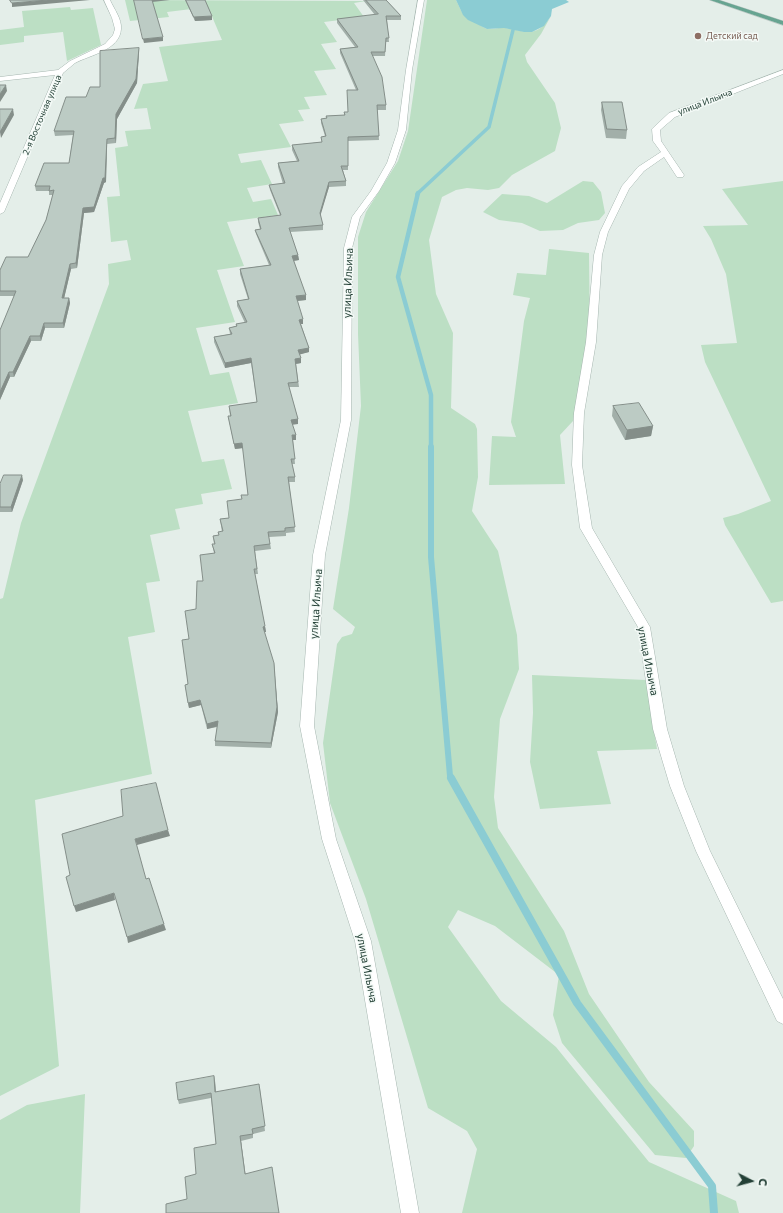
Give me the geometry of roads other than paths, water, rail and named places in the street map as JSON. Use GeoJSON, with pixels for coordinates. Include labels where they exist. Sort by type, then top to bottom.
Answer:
{"type":"FeatureCollection","features":[{"type":"Feature","properties":{"kind":"main road"},"geometry":{"type":"LineString","coordinates":[[713,0],[783,24]]}},
{"type":"Feature","properties":{"kind":"street","name":"2-я Восточная улица"},"geometry":{"type":"LineString","coordinates":[[0,212],[60,72],[72,63],[108,45],[116,38],[118,30],[117,23],[107,0]]}},
{"type":"Feature","properties":{"kind":"street","name":"улица Ильича"},"geometry":{"type":"LineString","coordinates":[[410,1213],[363,940],[329,839],[308,726],[319,555],[346,420],[348,248],[356,217],[375,191],[390,163],[402,130],[409,70],[421,0]]}},
{"type":"Feature","properties":{"kind":"street"},"geometry":{"type":"LineString","coordinates":[[0,79],[60,72]]}},
{"type":"Feature","properties":{"kind":"street","name":"улица Ильича"},"geometry":{"type":"LineString","coordinates":[[680,175],[657,141],[656,129],[672,115],[783,72]]}},
{"type":"Feature","properties":{"kind":"street","name":"улица Ильича"},"geometry":{"type":"LineString","coordinates":[[665,153],[641,169],[625,188],[604,232],[598,255],[591,342],[579,413],[577,465],[586,528],[644,627],[660,729],[676,786],[703,851],[783,1016]]}},
{"type":"Feature","properties":{"kind":"water"},"geometry":{"type":"Polygon","coordinates":[[[456,0],[566,0],[569,2],[552,9],[551,16],[544,26],[532,32],[524,32],[504,28],[487,29],[468,20],[463,15],[456,0]]]}},
{"type":"Feature","properties":{"kind":"waterway"},"geometry":{"type":"LineString","coordinates":[[418,193],[489,127],[513,30]]}},
{"type":"Feature","properties":{"kind":"waterway"},"geometry":{"type":"LineString","coordinates":[[418,193],[398,277],[431,395],[431,557],[450,776],[452,779]]}},
{"type":"Feature","properties":{"kind":"waterway"},"geometry":{"type":"LineString","coordinates":[[451,778],[577,1003],[712,1186],[714,1213]]}},
{"type":"Feature","properties":{"kind":"place","name":"Детский сад"},"geometry":{"type":"Point","coordinates":[698,36]}}]}
